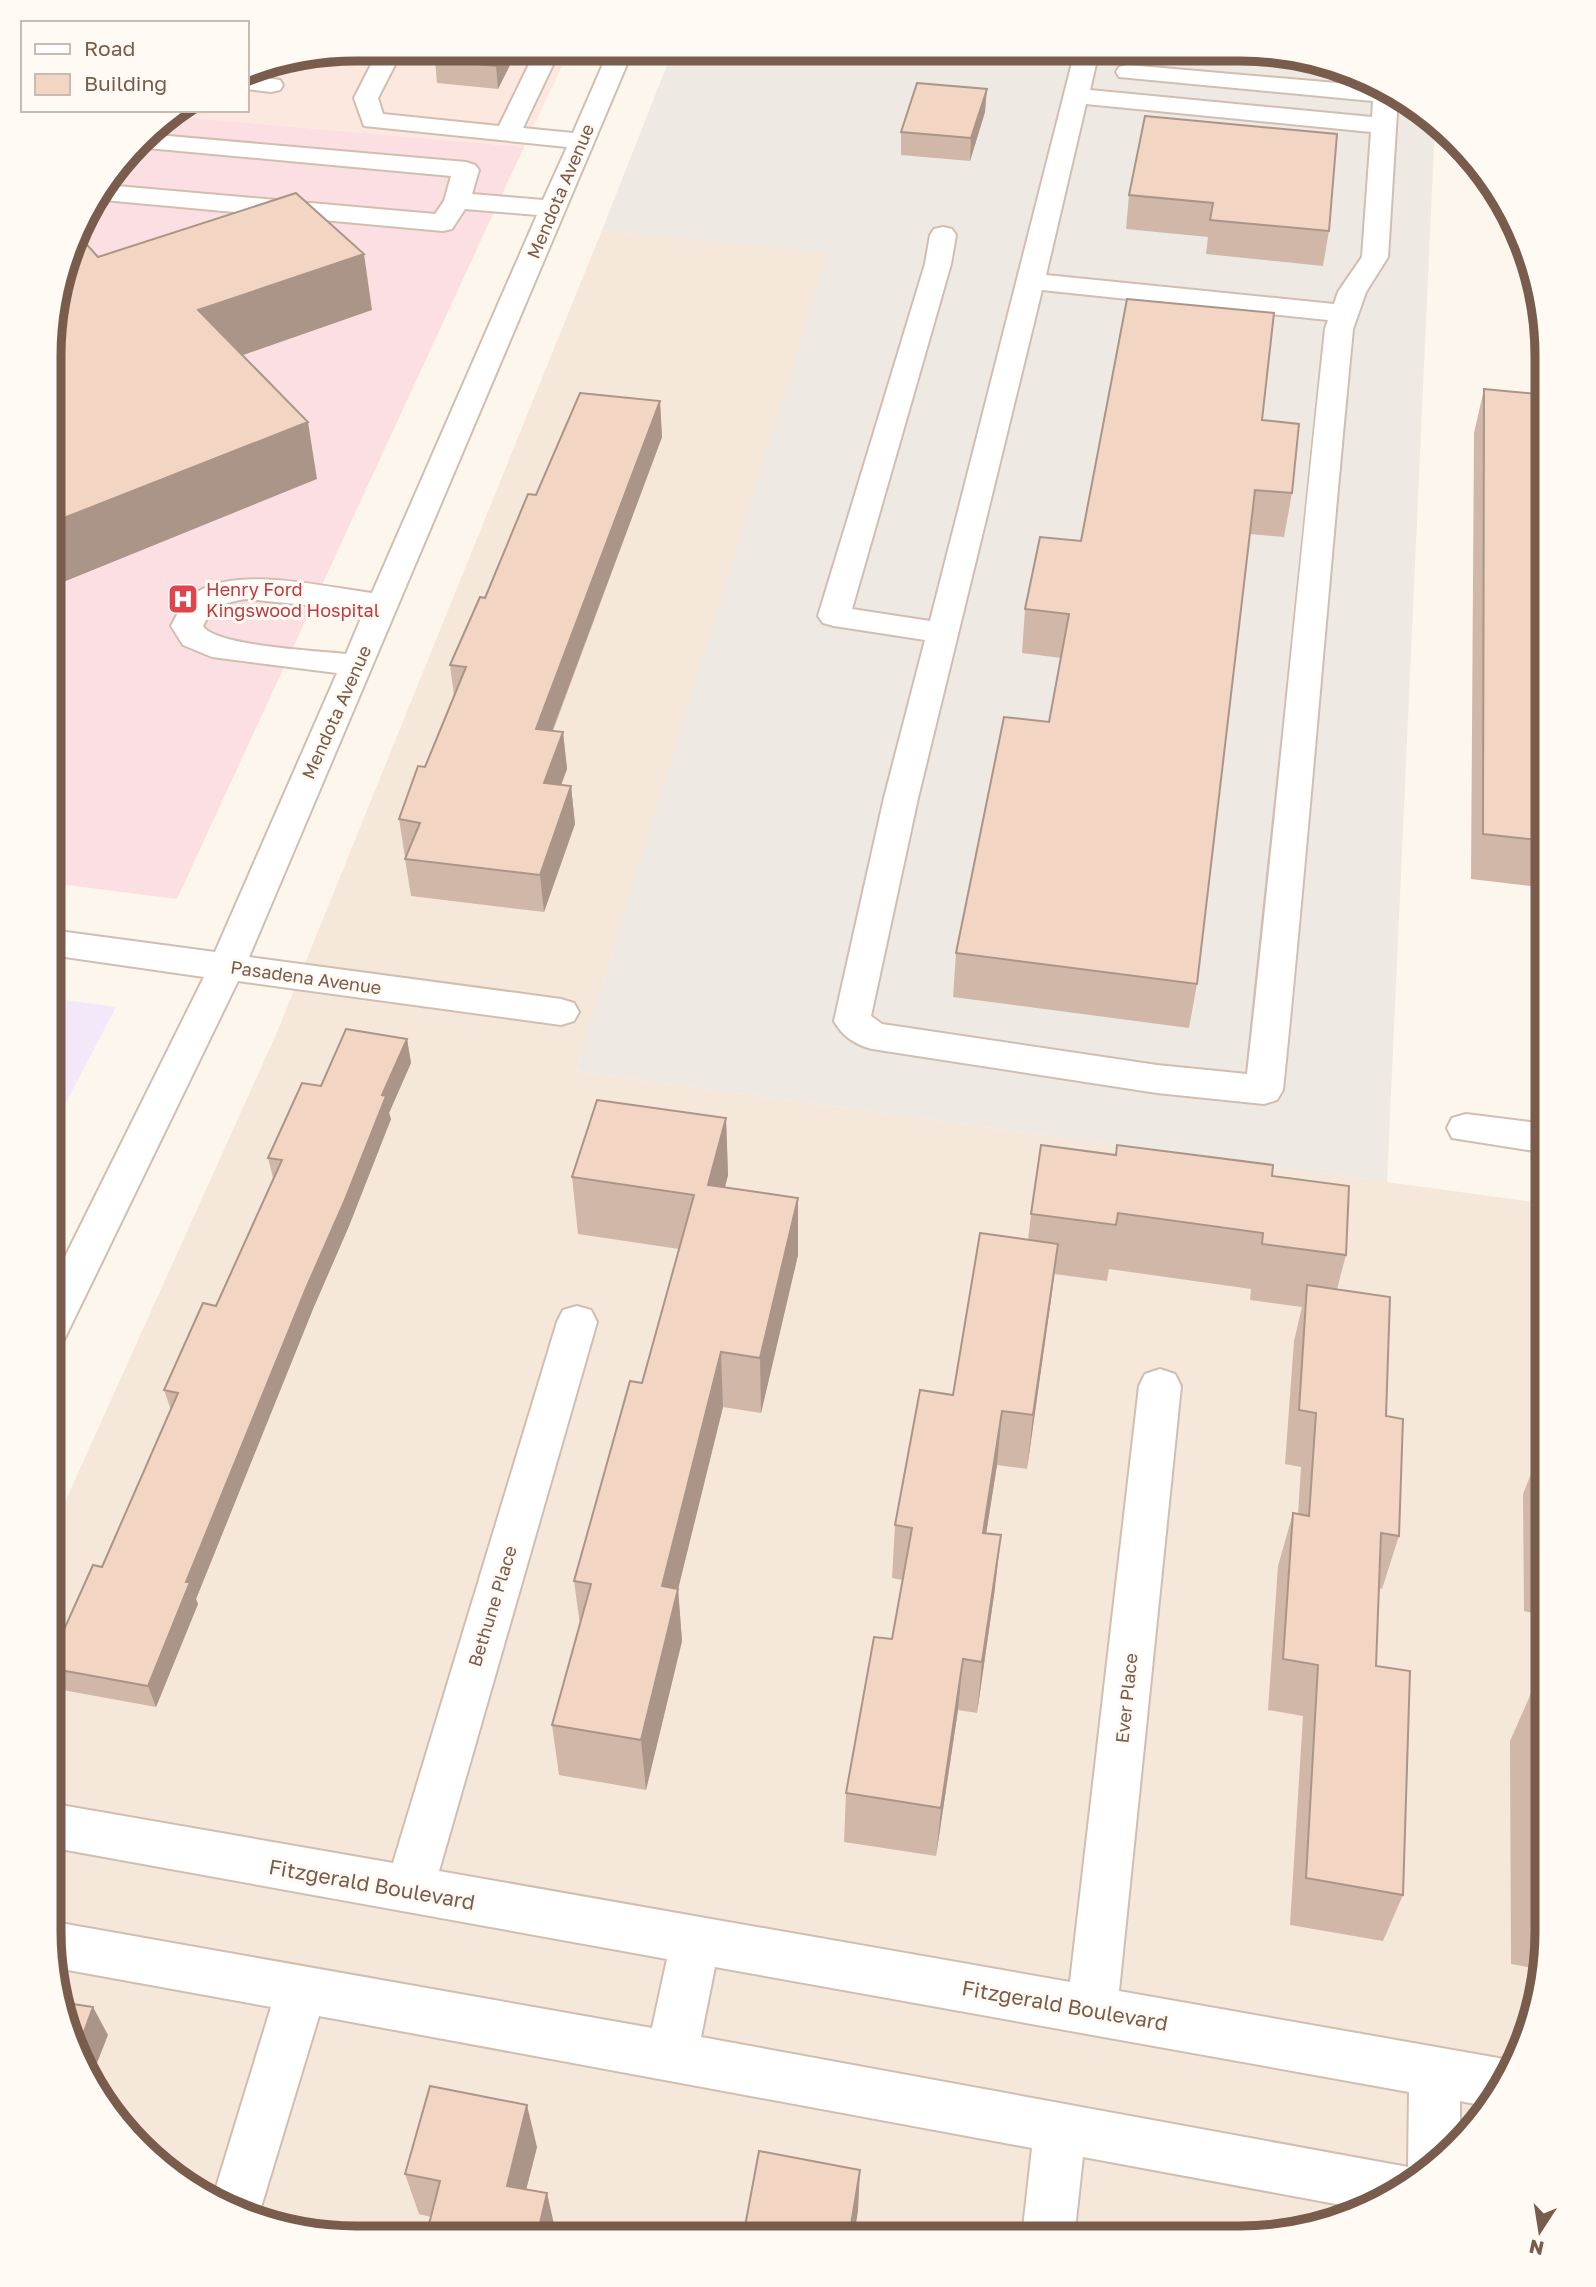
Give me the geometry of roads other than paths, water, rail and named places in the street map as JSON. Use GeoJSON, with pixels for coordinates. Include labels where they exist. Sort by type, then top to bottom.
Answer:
{"type":"FeatureCollection","features":[{"type":"Feature","properties":{"kind":"street"},"geometry":{"type":"LineString","coordinates":[[385,61],[366,98],[373,121],[581,141]]}},
{"type":"Feature","properties":{"kind":"street"},"geometry":{"type":"LineString","coordinates":[[508,134],[543,61]]}},
{"type":"Feature","properties":{"kind":"street","name":"Mendota Avenue"},"geometry":{"type":"LineString","coordinates":[[61,1306],[227,967],[616,61]]}},
{"type":"Feature","properties":{"kind":"street"},"geometry":{"type":"LineString","coordinates":[[1085,61],[901,798],[852,1021],[872,1036],[1157,1079],[1264,1090],[1291,841],[1308,627],[1339,329],[1352,292],[1375,257],[1386,100]]}},
{"type":"Feature","properties":{"kind":"street"},"geometry":{"type":"LineString","coordinates":[[1128,72],[1374,94]]}},
{"type":"Feature","properties":{"kind":"street"},"geometry":{"type":"LineString","coordinates":[[1076,96],[1384,126]]}},
{"type":"Feature","properties":{"kind":"street"},"geometry":{"type":"LineString","coordinates":[[110,193],[443,223],[457,201],[466,170],[154,142]]}},
{"type":"Feature","properties":{"kind":"street"},"geometry":{"type":"LineString","coordinates":[[457,201],[553,209]]}},
{"type":"Feature","properties":{"kind":"street"},"geometry":{"type":"LineString","coordinates":[[251,232],[263,226],[278,208]]}},
{"type":"Feature","properties":{"kind":"street"},"geometry":{"type":"LineString","coordinates":[[943,235],[938,264],[834,616],[944,633]]}},
{"type":"Feature","properties":{"kind":"street"},"geometry":{"type":"LineString","coordinates":[[1029,281],[1345,313]]}},
{"type":"Feature","properties":{"kind":"street"},"geometry":{"type":"LineString","coordinates":[[356,665],[223,650],[194,638],[187,626],[190,614],[198,606],[224,594],[258,589],[384,604]]}},
{"type":"Feature","properties":{"kind":"street","name":"Pasadena Avenue"},"geometry":{"type":"LineString","coordinates":[[61,944],[561,1012]]}},
{"type":"Feature","properties":{"kind":"street"},"geometry":{"type":"LineString","coordinates":[[1466,1128],[1535,1137]]}},
{"type":"Feature","properties":{"kind":"street","name":"Bethune Place"},"geometry":{"type":"LineString","coordinates":[[409,1891],[577,1322]]}},
{"type":"Feature","properties":{"kind":"street","name":"Ever Place"},"geometry":{"type":"LineString","coordinates":[[1092,2010],[1160,1385]]}},
{"type":"Feature","properties":{"kind":"street","name":"Fitzgerald Boulevard"},"geometry":{"type":"LineString","coordinates":[[61,1827],[1493,2082]]}},
{"type":"Feature","properties":{"kind":"street"},"geometry":{"type":"LineString","coordinates":[[672,2055],[695,1942]]}},
{"type":"Feature","properties":{"kind":"street"},"geometry":{"type":"LineString","coordinates":[[62,1945],[1385,2187]]}},
{"type":"Feature","properties":{"kind":"street"},"geometry":{"type":"LineString","coordinates":[[239,2201],[301,1990]]}},
{"type":"Feature","properties":{"kind":"street"},"geometry":{"type":"LineString","coordinates":[[1434,2072],[1434,2153]]}},
{"type":"Feature","properties":{"kind":"street"},"geometry":{"type":"LineString","coordinates":[[1049,2226],[1060,2128]]}},
{"type":"Feature","properties":{"kind":"place","name":"Henry Ford Kingswood Hospital"},"geometry":{"type":"Point","coordinates":[183,599]}}]}
